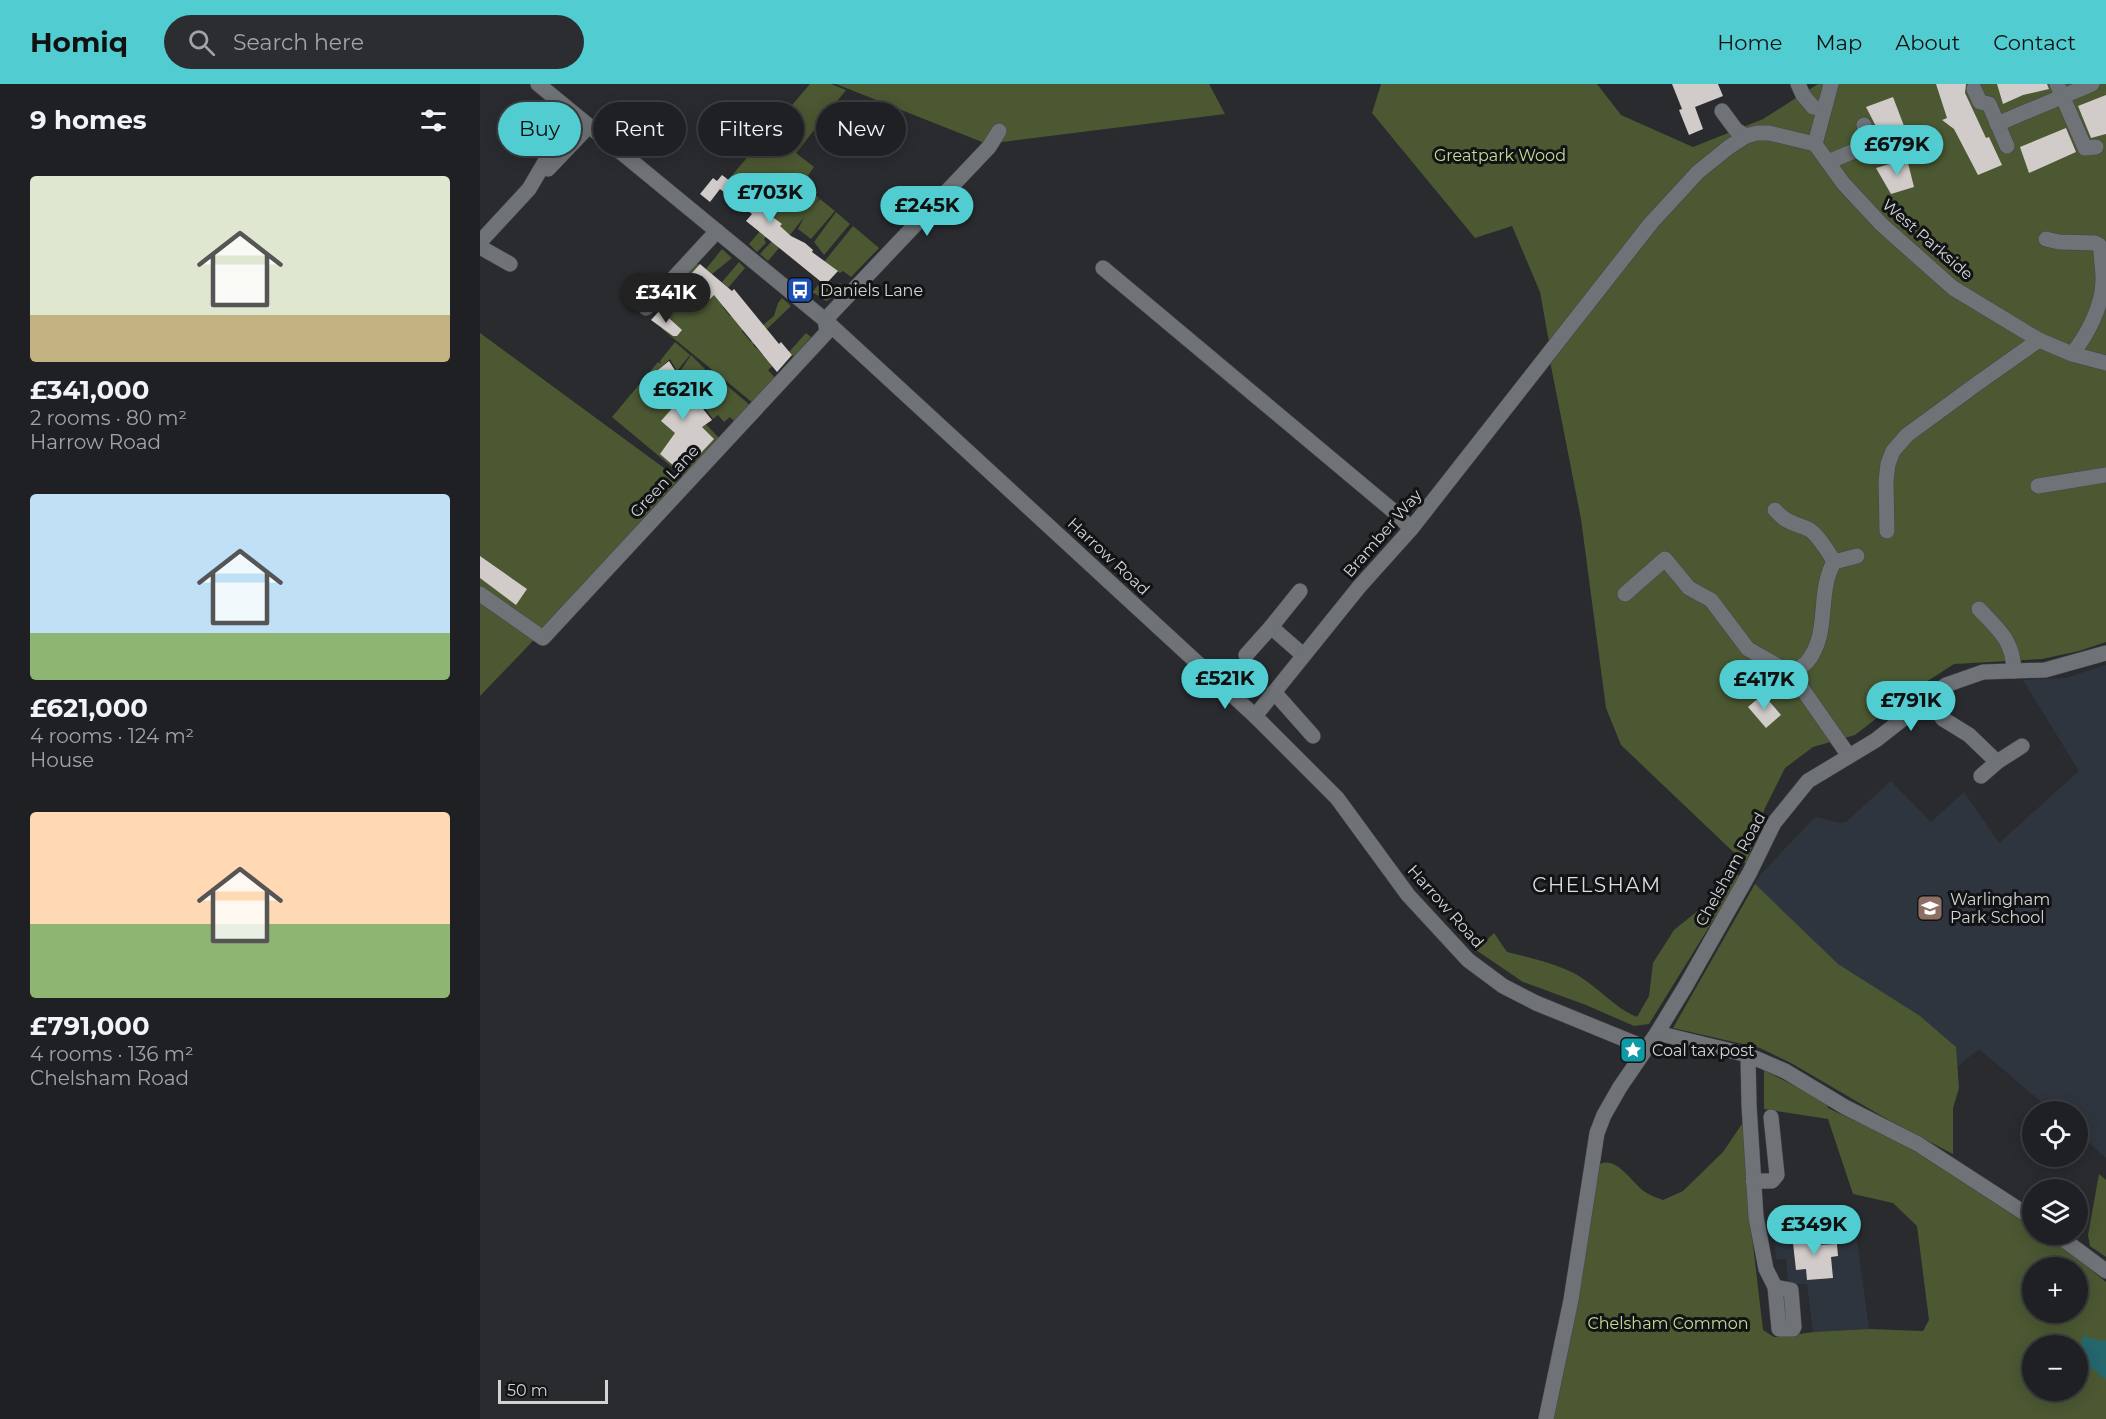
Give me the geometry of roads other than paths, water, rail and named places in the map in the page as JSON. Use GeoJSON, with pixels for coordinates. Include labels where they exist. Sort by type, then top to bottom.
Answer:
{"type":"FeatureCollection","features":[{"type":"Feature","properties":{"kind":"street","name":"Harrow Road"},"geometry":{"type":"LineString","coordinates":[[538,84],[559,102]]}},
{"type":"Feature","properties":{"kind":"street"},"geometry":{"type":"LineString","coordinates":[[1798,84],[1803,95],[1813,107],[1823,109]]}},
{"type":"Feature","properties":{"kind":"street"},"geometry":{"type":"LineString","coordinates":[[1722,111],[1736,130],[1746,136],[1768,133],[1815,144],[1831,84]]}},
{"type":"Feature","properties":{"kind":"street"},"geometry":{"type":"LineString","coordinates":[[1997,124],[2060,90],[2092,84]]}},
{"type":"Feature","properties":{"kind":"street"},"geometry":{"type":"LineString","coordinates":[[1974,89],[1980,102],[1989,105],[2007,146]]}},
{"type":"Feature","properties":{"kind":"street"},"geometry":{"type":"LineString","coordinates":[[2060,90],[2085,148],[2096,147]]}},
{"type":"Feature","properties":{"kind":"street","name":"Harrow Road"},"geometry":{"type":"LineString","coordinates":[[581,120],[825,320],[1255,716],[1337,798],[1408,895],[1468,960],[1503,986],[1536,1003],[1646,1048]]}},
{"type":"Feature","properties":{"kind":"street"},"geometry":{"type":"LineString","coordinates":[[1828,162],[1866,146],[1869,139],[1863,125]]}},
{"type":"Feature","properties":{"kind":"street"},"geometry":{"type":"LineString","coordinates":[[480,242],[589,126]]}},
{"type":"Feature","properties":{"kind":"street"},"geometry":{"type":"LineString","coordinates":[[825,320],[988,147],[999,131]]}},
{"type":"Feature","properties":{"kind":"street","name":"Bramber Way"},"geometry":{"type":"LineString","coordinates":[[1255,716],[1359,587],[1411,529],[1651,223],[1698,172],[1746,136]]}},
{"type":"Feature","properties":{"kind":"street","name":"West Parkside"},"geometry":{"type":"LineString","coordinates":[[1815,144],[1843,183],[1881,224],[1953,288],[2039,340],[2072,354],[2106,363]]}},
{"type":"Feature","properties":{"kind":"street"},"geometry":{"type":"LineString","coordinates":[[529,189],[548,156]]}},
{"type":"Feature","properties":{"kind":"street"},"geometry":{"type":"LineString","coordinates":[[646,308],[717,231]]}},
{"type":"Feature","properties":{"kind":"street"},"geometry":{"type":"LineString","coordinates":[[2046,238],[2059,242],[2102,242],[2101,293],[2084,338],[2072,354]]}},
{"type":"Feature","properties":{"kind":"street"},"geometry":{"type":"LineString","coordinates":[[480,247],[510,264]]}},
{"type":"Feature","properties":{"kind":"street"},"geometry":{"type":"LineString","coordinates":[[1103,268],[1398,515],[1411,529]]}},
{"type":"Feature","properties":{"kind":"street","name":"Green Lane"},"geometry":{"type":"LineString","coordinates":[[480,594],[543,638],[827,332],[825,320]]}},
{"type":"Feature","properties":{"kind":"street"},"geometry":{"type":"LineString","coordinates":[[1887,531],[1887,472],[1893,451],[1908,435],[2039,340]]}},
{"type":"Feature","properties":{"kind":"street"},"geometry":{"type":"LineString","coordinates":[[2038,486],[2106,476]]}},
{"type":"Feature","properties":{"kind":"street"},"geometry":{"type":"LineString","coordinates":[[1775,510],[1787,522],[1810,529],[1834,562]]}},
{"type":"Feature","properties":{"kind":"street"},"geometry":{"type":"LineString","coordinates":[[1792,674],[1807,662],[1819,642],[1823,618],[1823,592],[1828,573],[1834,562],[1857,556]]}},
{"type":"Feature","properties":{"kind":"street"},"geometry":{"type":"LineString","coordinates":[[1625,594],[1665,560],[1689,588],[1711,600],[1748,649],[1792,674],[1850,756]]}},
{"type":"Feature","properties":{"kind":"street"},"geometry":{"type":"LineString","coordinates":[[1246,655],[1300,591]]}},
{"type":"Feature","properties":{"kind":"street"},"geometry":{"type":"LineString","coordinates":[[1979,609],[2010,643],[2014,671]]}},
{"type":"Feature","properties":{"kind":"street"},"geometry":{"type":"LineString","coordinates":[[1271,627],[1303,655]]}},
{"type":"Feature","properties":{"kind":"street","name":"Chelsham Road"},"geometry":{"type":"LineString","coordinates":[[1657,1033],[1749,874],[1774,824],[1808,781],[1876,740],[1946,685],[1983,672],[2045,670],[2106,653]]}},
{"type":"Feature","properties":{"kind":"street"},"geometry":{"type":"LineString","coordinates":[[1274,692],[1313,736]]}},
{"type":"Feature","properties":{"kind":"street"},"geometry":{"type":"LineString","coordinates":[[1928,697],[1943,718],[1969,735],[1997,762]]}},
{"type":"Feature","properties":{"kind":"street"},"geometry":{"type":"LineString","coordinates":[[1981,776],[1997,762],[2022,746]]}},
{"type":"Feature","properties":{"kind":"street"},"geometry":{"type":"LineString","coordinates":[[1546,1419],[1571,1300],[1597,1133],[1620,1087],[1657,1033],[1748,1055],[1785,1071],[1845,1107],[1918,1144],[2022,1212]]}},
{"type":"Feature","properties":{"kind":"street"},"geometry":{"type":"LineString","coordinates":[[1748,1055],[1756,1217],[1766,1269],[1775,1287]]}},
{"type":"Feature","properties":{"kind":"street"},"geometry":{"type":"LineString","coordinates":[[1753,1181],[1772,1180],[1777,1175],[1771,1117]]}},
{"type":"Feature","properties":{"kind":"street"},"geometry":{"type":"LineString","coordinates":[[2071,1245],[2106,1271]]}},
{"type":"Feature","properties":{"kind":"water"},"geometry":{"type":"Polygon","coordinates":[[[2088,1337],[2106,1340],[2106,1380],[2088,1365],[2088,1337]]]}},
{"type":"Feature","properties":{"kind":"place","name":"Daniels Lane"},"geometry":{"type":"Point","coordinates":[800,290]}},
{"type":"Feature","properties":{"kind":"place","name":"Warlingham Park School"},"geometry":{"type":"Point","coordinates":[1930,908]}},
{"type":"Feature","properties":{"kind":"place","name":"Coal tax post"},"geometry":{"type":"Point","coordinates":[1633,1050]}},
{"type":"Feature","properties":{"kind":"district","name":"CHELSHAM"},"geometry":{"type":"Point","coordinates":[1597,885]}},
{"type":"Feature","properties":{"kind":"park label","name":"Greatpark Wood"},"geometry":{"type":"Point","coordinates":[1500,155]}},
{"type":"Feature","properties":{"kind":"park label","name":"Chelsham Common"},"geometry":{"type":"Point","coordinates":[1668,1323]}}]}
